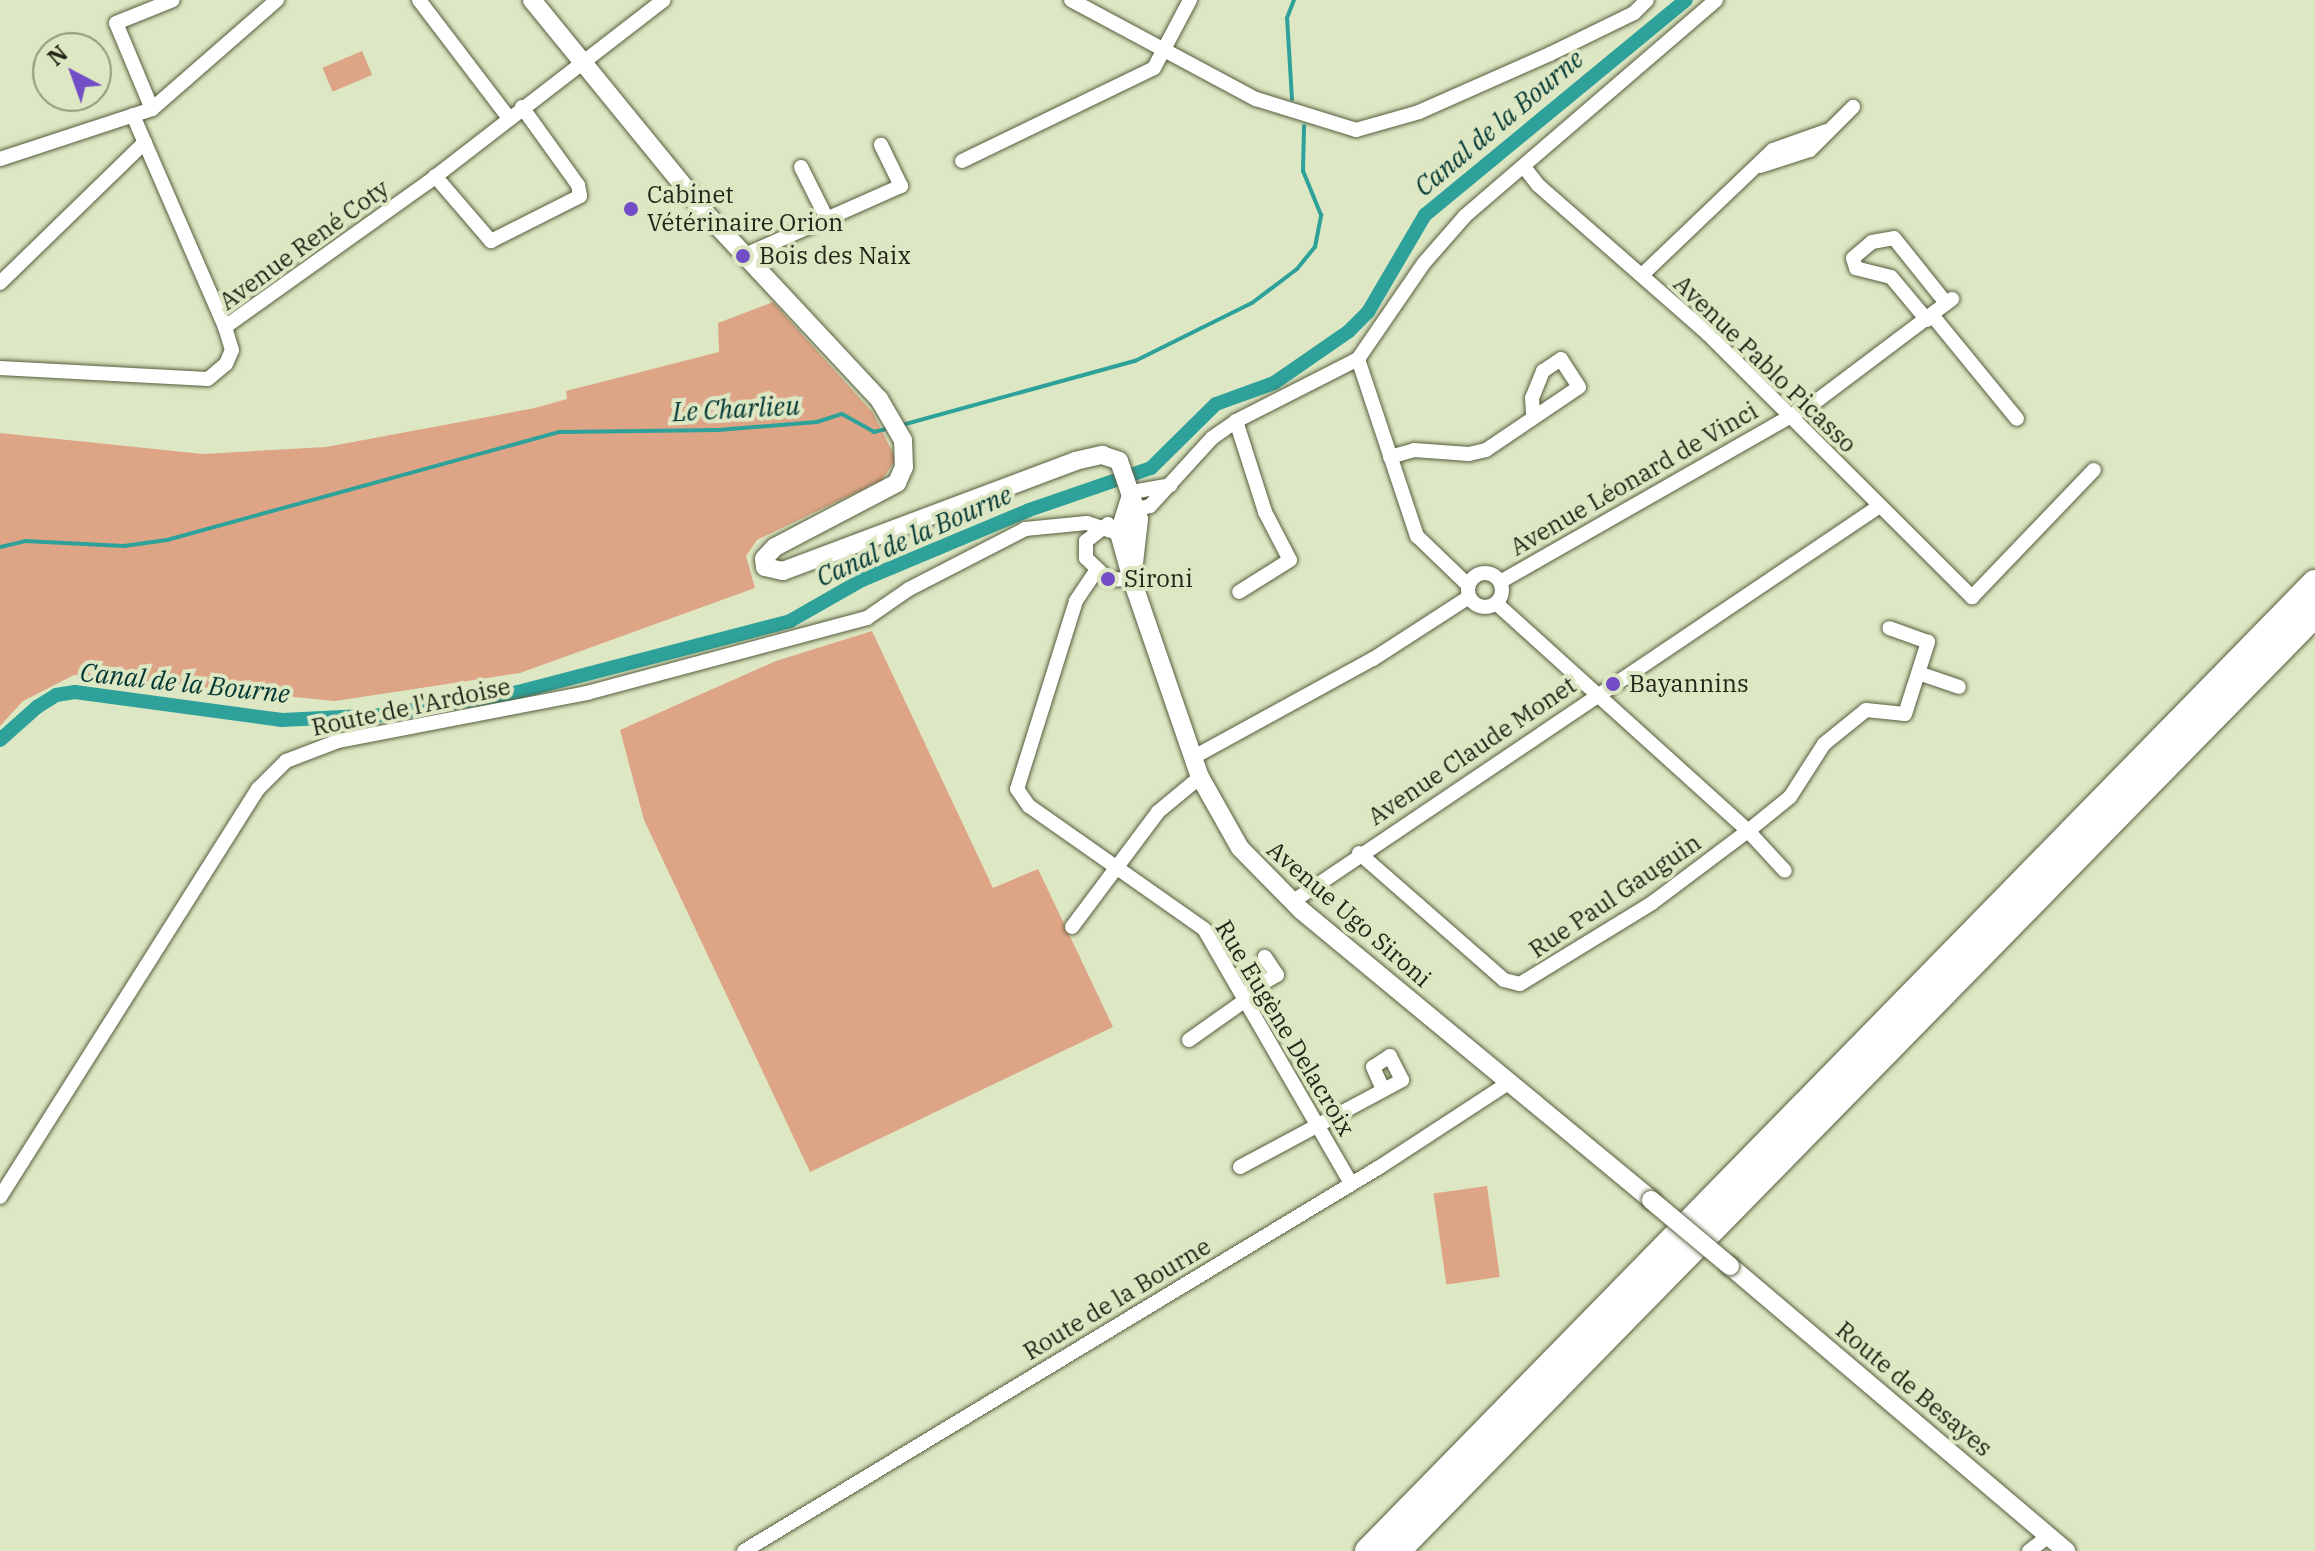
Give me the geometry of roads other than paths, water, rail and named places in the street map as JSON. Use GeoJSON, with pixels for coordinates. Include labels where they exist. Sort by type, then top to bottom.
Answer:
{"type":"FeatureCollection","features":[{"type":"Feature","properties":{"kind":"highway"},"geometry":{"type":"LineString","coordinates":[[1368,1551],[2315,583]]}},
{"type":"Feature","properties":{"kind":"highway"},"geometry":{"type":"LineString","coordinates":[[1397,1551],[2315,614]]}},
{"type":"Feature","properties":{"kind":"street"},"geometry":{"type":"LineString","coordinates":[[152,109],[116,23],[173,0]]}},
{"type":"Feature","properties":{"kind":"street"},"geometry":{"type":"LineString","coordinates":[[0,159],[152,109],[276,0]]}},
{"type":"Feature","properties":{"kind":"street"},"geometry":{"type":"LineString","coordinates":[[419,0],[508,117]]}},
{"type":"Feature","properties":{"kind":"street"},"geometry":{"type":"LineString","coordinates":[[532,0],[743,256],[879,399],[903,440],[904,467],[897,483],[775,547],[764,559],[765,567],[783,571],[1075,461],[1102,455],[1123,466],[1130,500],[1150,506],[1212,438],[1236,421],[1358,359],[1424,263],[1465,216],[1716,0]]}},
{"type":"Feature","properties":{"kind":"street","name":"Avenue René Coty"},"geometry":{"type":"LineString","coordinates":[[0,368],[208,379],[226,364],[232,350],[225,327],[435,176],[664,0]]}},
{"type":"Feature","properties":{"kind":"street"},"geometry":{"type":"LineString","coordinates":[[1071,0],[1256,99],[1356,130],[1419,112],[1606,26],[1647,0]]}},
{"type":"Feature","properties":{"kind":"street"},"geometry":{"type":"LineString","coordinates":[[962,161],[1139,78],[1154,68],[1190,0]]}},
{"type":"Feature","properties":{"kind":"street"},"geometry":{"type":"LineString","coordinates":[[435,176],[483,237],[491,241],[580,196],[578,185],[522,107]]}},
{"type":"Feature","properties":{"kind":"street"},"geometry":{"type":"LineString","coordinates":[[1642,275],[1760,166],[1810,150],[1853,107]]}},
{"type":"Feature","properties":{"kind":"street"},"geometry":{"type":"LineString","coordinates":[[133,115],[225,327]]}},
{"type":"Feature","properties":{"kind":"street"},"geometry":{"type":"LineString","coordinates":[[0,283],[145,142]]}},
{"type":"Feature","properties":{"kind":"street"},"geometry":{"type":"LineString","coordinates":[[743,256],[901,186],[881,145]]}},
{"type":"Feature","properties":{"kind":"street"},"geometry":{"type":"LineString","coordinates":[[801,167],[826,217]]}},
{"type":"Feature","properties":{"kind":"street","name":"Avenue Pablo Picasso"},"geometry":{"type":"LineString","coordinates":[[1524,167],[1538,185],[1642,275],[1789,414],[1878,507],[1972,597],[2094,470]]}},
{"type":"Feature","properties":{"kind":"street","name":"Avenue Léonard de Vinci"},"geometry":{"type":"LineString","coordinates":[[1500,582],[1789,414],[1814,403],[1929,317],[1949,301],[1894,238],[1872,242],[1853,258],[1856,268],[1891,277],[1929,317]]}},
{"type":"Feature","properties":{"kind":"street"},"geometry":{"type":"LineString","coordinates":[[1929,317],[2017,419]]}},
{"type":"Feature","properties":{"kind":"street"},"geometry":{"type":"LineString","coordinates":[[1358,359],[1417,536],[1481,608],[1497,604]]}},
{"type":"Feature","properties":{"kind":"street"},"geometry":{"type":"LineString","coordinates":[[1390,457],[1414,450],[1469,454],[1486,450],[1533,414]]}},
{"type":"Feature","properties":{"kind":"street"},"geometry":{"type":"LineString","coordinates":[[1236,421],[1265,512],[1290,560],[1239,592]]}},
{"type":"Feature","properties":{"kind":"street","name":"Avenue Ugo Sironi"},"geometry":{"type":"LineString","coordinates":[[1130,500],[1112,529],[1192,758],[1240,848],[1292,902],[1651,1200]]}},
{"type":"Feature","properties":{"kind":"street","name":"Avenue Ugo Sironi"},"geometry":{"type":"LineString","coordinates":[[1130,500],[1136,547],[1132,579]]}},
{"type":"Feature","properties":{"kind":"street","name":"Avenue Claude Monet"},"geometry":{"type":"LineString","coordinates":[[1292,902],[1359,853],[1878,507]]}},
{"type":"Feature","properties":{"kind":"street"},"geometry":{"type":"LineString","coordinates":[[1051,525],[1070,533],[1085,549],[1096,571],[1108,579],[1132,579]]}},
{"type":"Feature","properties":{"kind":"street","name":"Route de l'Ardoise"},"geometry":{"type":"LineString","coordinates":[[0,1197],[258,789],[286,761],[338,741],[587,693],[867,618],[909,589],[1025,529],[1051,525],[1112,529]]}},
{"type":"Feature","properties":{"kind":"street"},"geometry":{"type":"LineString","coordinates":[[1085,549],[1112,529],[1136,547]]}},
{"type":"Feature","properties":{"kind":"street","name":"Rue Eugène Delacroix"},"geometry":{"type":"LineString","coordinates":[[1096,571],[1076,601],[1017,789],[1029,806],[1204,929],[1319,1122],[1351,1184]]}},
{"type":"Feature","properties":{"kind":"street"},"geometry":{"type":"LineString","coordinates":[[1192,758],[1373,659],[1468,591],[1484,573],[1500,582],[1497,604]]}},
{"type":"Feature","properties":{"kind":"street"},"geometry":{"type":"LineString","coordinates":[[1497,604],[1748,831],[1785,871]]}},
{"type":"Feature","properties":{"kind":"street"},"geometry":{"type":"LineString","coordinates":[[1889,628],[1928,642],[1921,674],[1959,687]]}},
{"type":"Feature","properties":{"kind":"street","name":"Rue Paul Gauguin"},"geometry":{"type":"LineString","coordinates":[[1359,853],[1504,980],[1520,984],[1652,903],[1748,831],[1790,797],[1824,744],[1866,710],[1905,714],[1921,674]]}},
{"type":"Feature","properties":{"kind":"street"},"geometry":{"type":"LineString","coordinates":[[1072,927],[1115,865],[1158,812],[1200,777]]}},
{"type":"Feature","properties":{"kind":"street"},"geometry":{"type":"LineString","coordinates":[[1189,1040],[1277,975],[1265,957]]}},
{"type":"Feature","properties":{"kind":"street"},"geometry":{"type":"LineString","coordinates":[[1240,1167],[1402,1080],[1390,1056]]}},
{"type":"Feature","properties":{"kind":"street","name":"Route de la Bourne"},"geometry":{"type":"LineString","coordinates":[[744,1551],[1351,1184],[1510,1082]]}},
{"type":"Feature","properties":{"kind":"street","name":"Route de Besayes"},"geometry":{"type":"LineString","coordinates":[[1651,1200],[2066,1551]]}},
{"type":"Feature","properties":{"kind":"street"},"geometry":{"type":"LineString","coordinates":[[2029,1551],[2049,1536]]}},
{"type":"Feature","properties":{"kind":"waterway","name":"Le Charlieu"},"geometry":{"type":"LineString","coordinates":[[1292,99],[1287,18],[1294,0]]}},
{"type":"Feature","properties":{"kind":"waterway","name":"Canal de la Bourne"},"geometry":{"type":"LineString","coordinates":[[0,740],[37,707],[56,695],[75,692],[282,720],[384,715],[518,692],[790,621],[862,580],[1029,510],[1151,468],[1216,404],[1274,383],[1349,331],[1368,312],[1425,215],[1686,0]]}},
{"type":"Feature","properties":{"kind":"waterway","name":"Le Charlieu"},"geometry":{"type":"LineString","coordinates":[[902,425],[1135,361],[1252,303],[1297,269],[1315,247],[1321,215],[1303,171],[1304,126]]}},
{"type":"Feature","properties":{"kind":"waterway","name":"Le Charlieu"},"geometry":{"type":"LineString","coordinates":[[0,547],[25,541],[124,546],[167,540],[560,432],[718,430],[817,422],[842,414],[874,432],[890,428]]}},
{"type":"Feature","properties":{"kind":"place","name":"Cabinet Vétérinaire Orion"},"geometry":{"type":"Point","coordinates":[631,209]}},
{"type":"Feature","properties":{"kind":"place","name":"Bois des Naix"},"geometry":{"type":"Point","coordinates":[743,256]}},
{"type":"Feature","properties":{"kind":"place","name":"Sironi"},"geometry":{"type":"Point","coordinates":[1108,579]}},
{"type":"Feature","properties":{"kind":"place","name":"Bayannins"},"geometry":{"type":"Point","coordinates":[1613,684]}}]}
